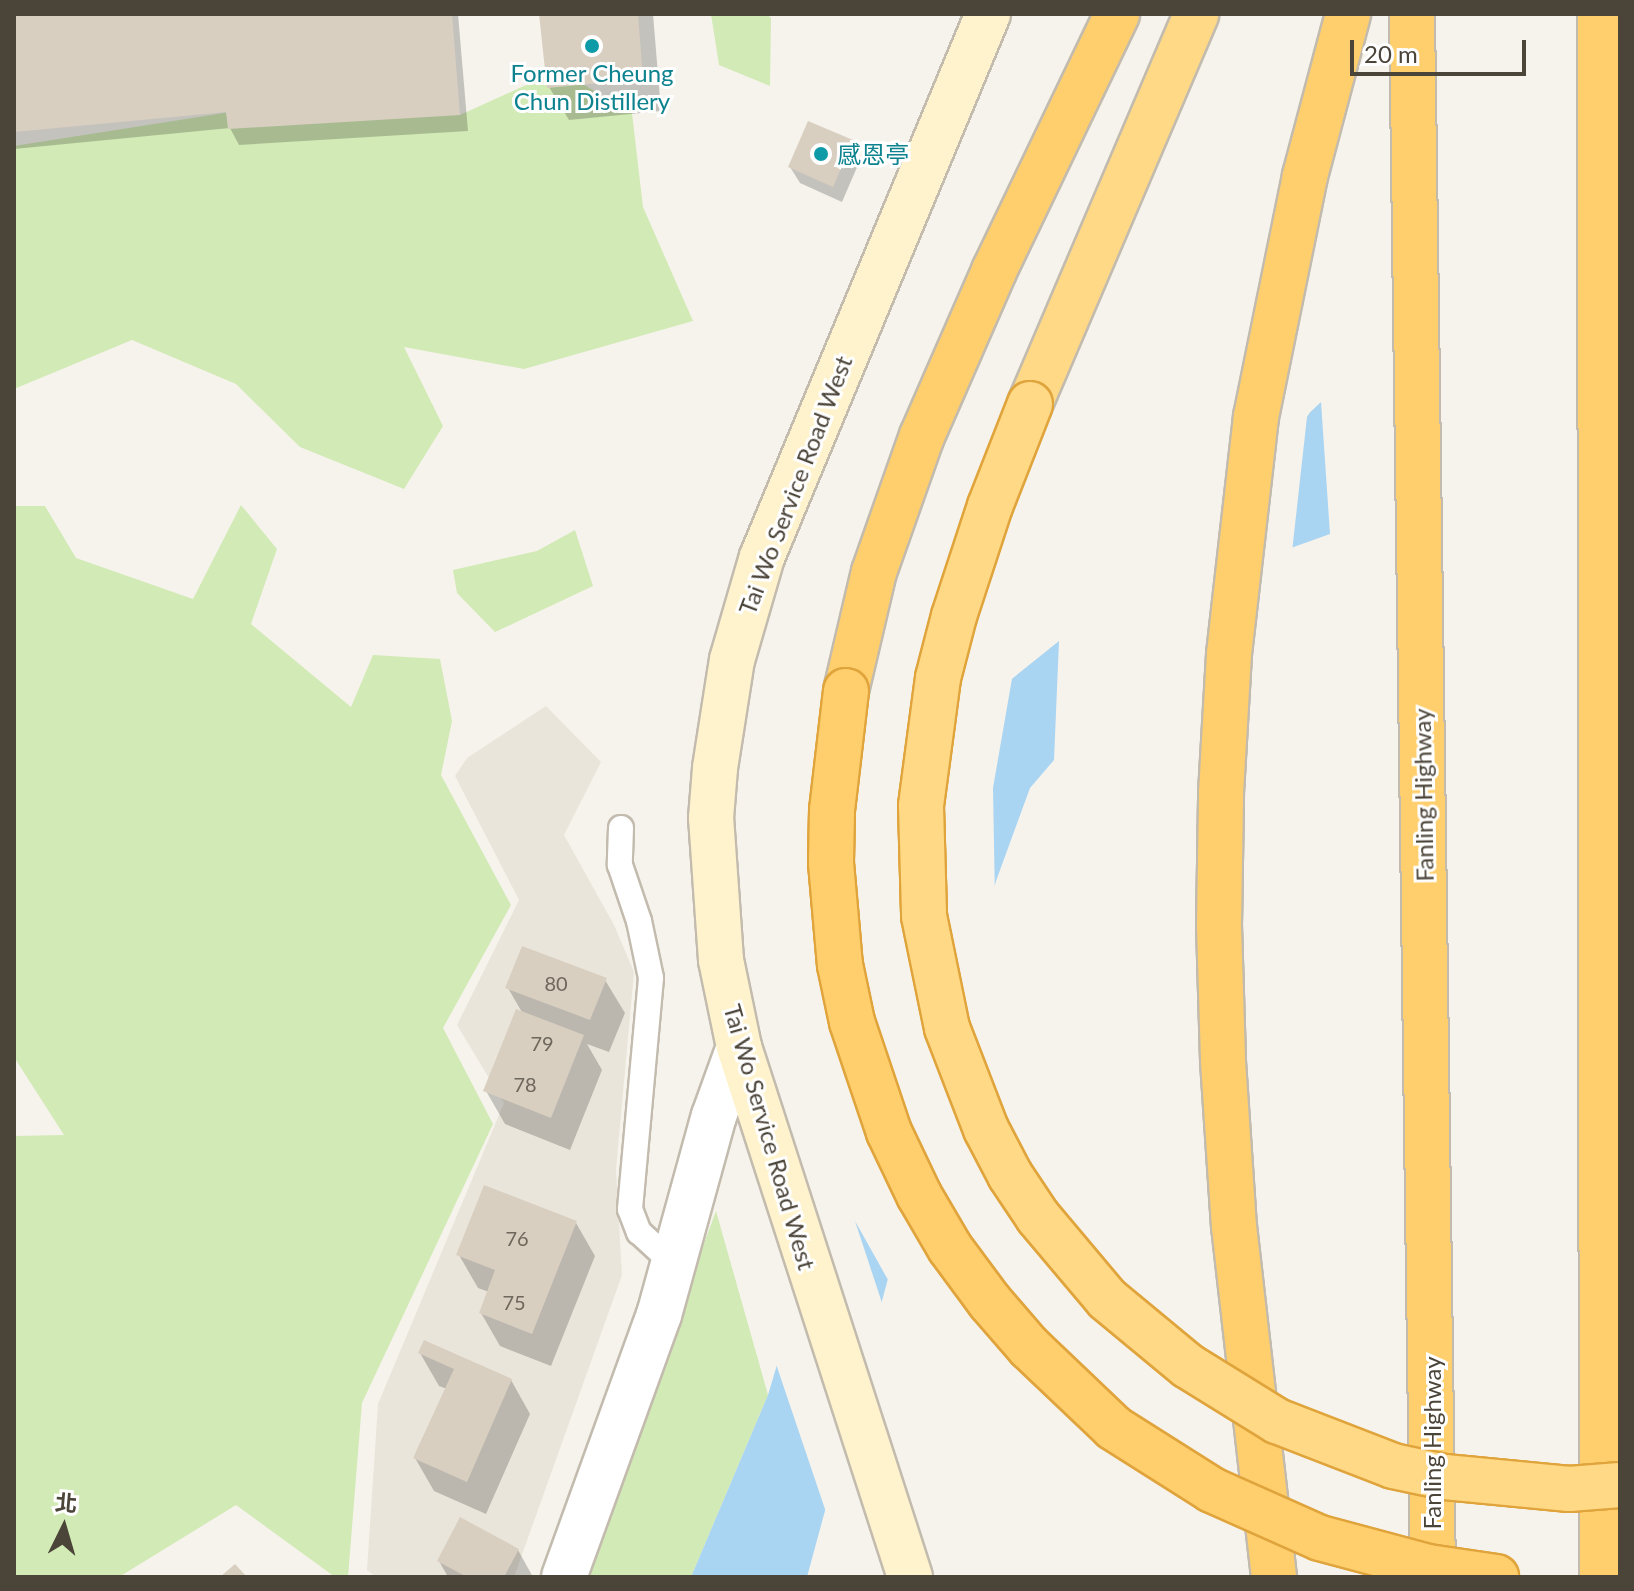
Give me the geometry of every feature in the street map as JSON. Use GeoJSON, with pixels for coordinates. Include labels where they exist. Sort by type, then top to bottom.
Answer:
{"type":"FeatureCollection","features":[{"type":"Feature","properties":{"kind":"highway"},"geometry":{"type":"LineString","coordinates":[[1117,14],[994,271],[922,436],[874,572],[846,691],[834,784],[831,863],[840,965],[852,1022],[889,1132],[919,1195],[982,1291],[1029,1347],[1114,1428],[1212,1490],[1259,1514],[1333,1542],[1428,1567],[1496,1577]]}},
{"type":"Feature","properties":{"kind":"highway"},"geometry":{"type":"LineString","coordinates":[[1196,14],[995,492],[954,616],[938,678],[922,793],[920,861],[924,916],[947,1028],[986,1129],[1038,1217],[1107,1299],[1188,1366],[1277,1421],[1393,1466],[1504,1485],[1569,1489],[1620,1485]]}},
{"type":"Feature","properties":{"kind":"highway"},"geometry":{"type":"LineString","coordinates":[[1274,1577],[1234,1227],[1223,1060],[1219,926],[1221,793],[1230,639],[1250,461],[1273,328],[1305,176],[1348,14]]}},
{"type":"Feature","properties":{"kind":"highway","name":"Fanling Highway"},"geometry":{"type":"LineString","coordinates":[[1412,14],[1433,1577]]}},
{"type":"Feature","properties":{"kind":"highway"},"geometry":{"type":"LineString","coordinates":[[1600,14],[1602,1577]]}},
{"type":"Feature","properties":{"kind":"main road","name":"Tai Wo Service Road West"},"geometry":{"type":"LineString","coordinates":[[910,1577],[758,1115],[739,1047],[721,960],[711,833],[715,768],[732,660],[762,557],[795,471],[988,14]]}},
{"type":"Feature","properties":{"kind":"street"},"geometry":{"type":"LineString","coordinates":[[564,1577],[659,1315],[714,1116],[739,1047]]}},
{"type":"Feature","properties":{"kind":"lane"},"geometry":{"type":"LineString","coordinates":[[621,828],[620,865],[639,921],[651,978],[630,1209],[639,1232],[673,1263]]}},
{"type":"Feature","properties":{"kind":"shaded area"},"geometry":{"type":"Polygon","coordinates":[[[546,706],[601,762],[564,835],[614,925],[634,972],[616,1169],[622,1275],[514,1577],[376,1577],[367,1570],[378,1404],[504,1103],[457,1025],[519,900],[455,776],[467,758],[546,706]]]}},
{"type":"Feature","properties":{"kind":"green space"},"geometry":{"type":"Polygon","coordinates":[[[711,14],[767,14],[771,18],[770,86],[719,65],[711,14]]]}},
{"type":"Feature","properties":{"kind":"green space"},"geometry":{"type":"Polygon","coordinates":[[[559,70],[632,113],[643,207],[693,321],[524,369],[404,347],[443,426],[404,489],[300,447],[236,384],[132,340],[14,389],[14,146],[288,103],[460,115],[559,70]]]}},
{"type":"Feature","properties":{"kind":"green space"},"geometry":{"type":"Polygon","coordinates":[[[241,505],[277,549],[251,624],[351,707],[373,655],[440,659],[452,721],[441,775],[511,905],[443,1028],[493,1124],[362,1403],[348,1577],[335,1577],[236,1505],[119,1577],[14,1577],[14,1136],[64,1135],[14,1057],[14,506],[45,506],[76,558],[193,599],[241,505]]]}},
{"type":"Feature","properties":{"kind":"green space"},"geometry":{"type":"Polygon","coordinates":[[[575,530],[593,586],[495,632],[457,593],[453,570],[537,551],[575,530]]]}},
{"type":"Feature","properties":{"kind":"green space"},"geometry":{"type":"Polygon","coordinates":[[[716,1211],[768,1395],[691,1577],[580,1577],[716,1211]]]}},
{"type":"Feature","properties":{"kind":"water"},"geometry":{"type":"Polygon","coordinates":[[[1321,402],[1330,534],[1288,549],[1289,432],[1321,402]]]}},
{"type":"Feature","properties":{"kind":"water"},"geometry":{"type":"Polygon","coordinates":[[[1059,641],[1054,760],[1030,788],[996,881],[807,1577],[691,1577],[768,1395],[972,711],[1059,641]]]}},
{"type":"Feature","properties":{"kind":"pier"},"geometry":{"type":"Polygon","coordinates":[[[1317,401],[1307,417],[1292,552],[1287,553],[1284,549],[1285,431],[1317,401]]]}},
{"type":"Feature","properties":{"kind":"pier"},"geometry":{"type":"Polygon","coordinates":[[[1013,673],[993,788],[995,900],[892,1287],[855,1221],[885,1312],[829,1521],[775,1361],[968,710],[1013,673]]]}},
{"type":"Feature","properties":{"kind":"building"},"geometry":{"type":"Polygon","coordinates":[[[14,14],[452,14],[460,115],[228,129],[226,112],[14,132],[14,14]]]}},
{"type":"Feature","properties":{"kind":"building","name":"Former Cheung Chun Distillery"},"geometry":{"type":"Polygon","coordinates":[[[539,14],[638,14],[643,79],[547,88],[539,14]]]}},
{"type":"Feature","properties":{"kind":"building","name":"感恩亭"},"geometry":{"type":"Polygon","coordinates":[[[808,121],[853,140],[833,187],[788,167],[808,121]]]}},
{"type":"Feature","properties":{"kind":"building"},"geometry":{"type":"Polygon","coordinates":[[[522,946],[607,978],[590,1020],[505,988],[522,946]]]}},
{"type":"Feature","properties":{"kind":"building"},"geometry":{"type":"Polygon","coordinates":[[[516,1009],[584,1035],[551,1118],[483,1091],[516,1009]]]}},
{"type":"Feature","properties":{"kind":"building"},"geometry":{"type":"Polygon","coordinates":[[[484,1185],[577,1221],[532,1334],[479,1313],[495,1270],[456,1255],[484,1185]]]}},
{"type":"Feature","properties":{"kind":"building"},"geometry":{"type":"Polygon","coordinates":[[[424,1340],[512,1379],[467,1482],[413,1458],[454,1369],[418,1353],[424,1340]]]}},
{"type":"Feature","properties":{"kind":"building"},"geometry":{"type":"Polygon","coordinates":[[[460,1517],[519,1549],[504,1577],[467,1577],[437,1561],[460,1517]]]}},
{"type":"Feature","properties":{"kind":"building"},"geometry":{"type":"Polygon","coordinates":[[[235,1564],[247,1577],[220,1577],[235,1564]]]}},
{"type":"Feature","properties":{"kind":"place","name":"Former Cheung Chun Distillery"},"geometry":{"type":"Point","coordinates":[592,46]}},
{"type":"Feature","properties":{"kind":"place","name":"感恩亭"},"geometry":{"type":"Point","coordinates":[821,154]}}]}
